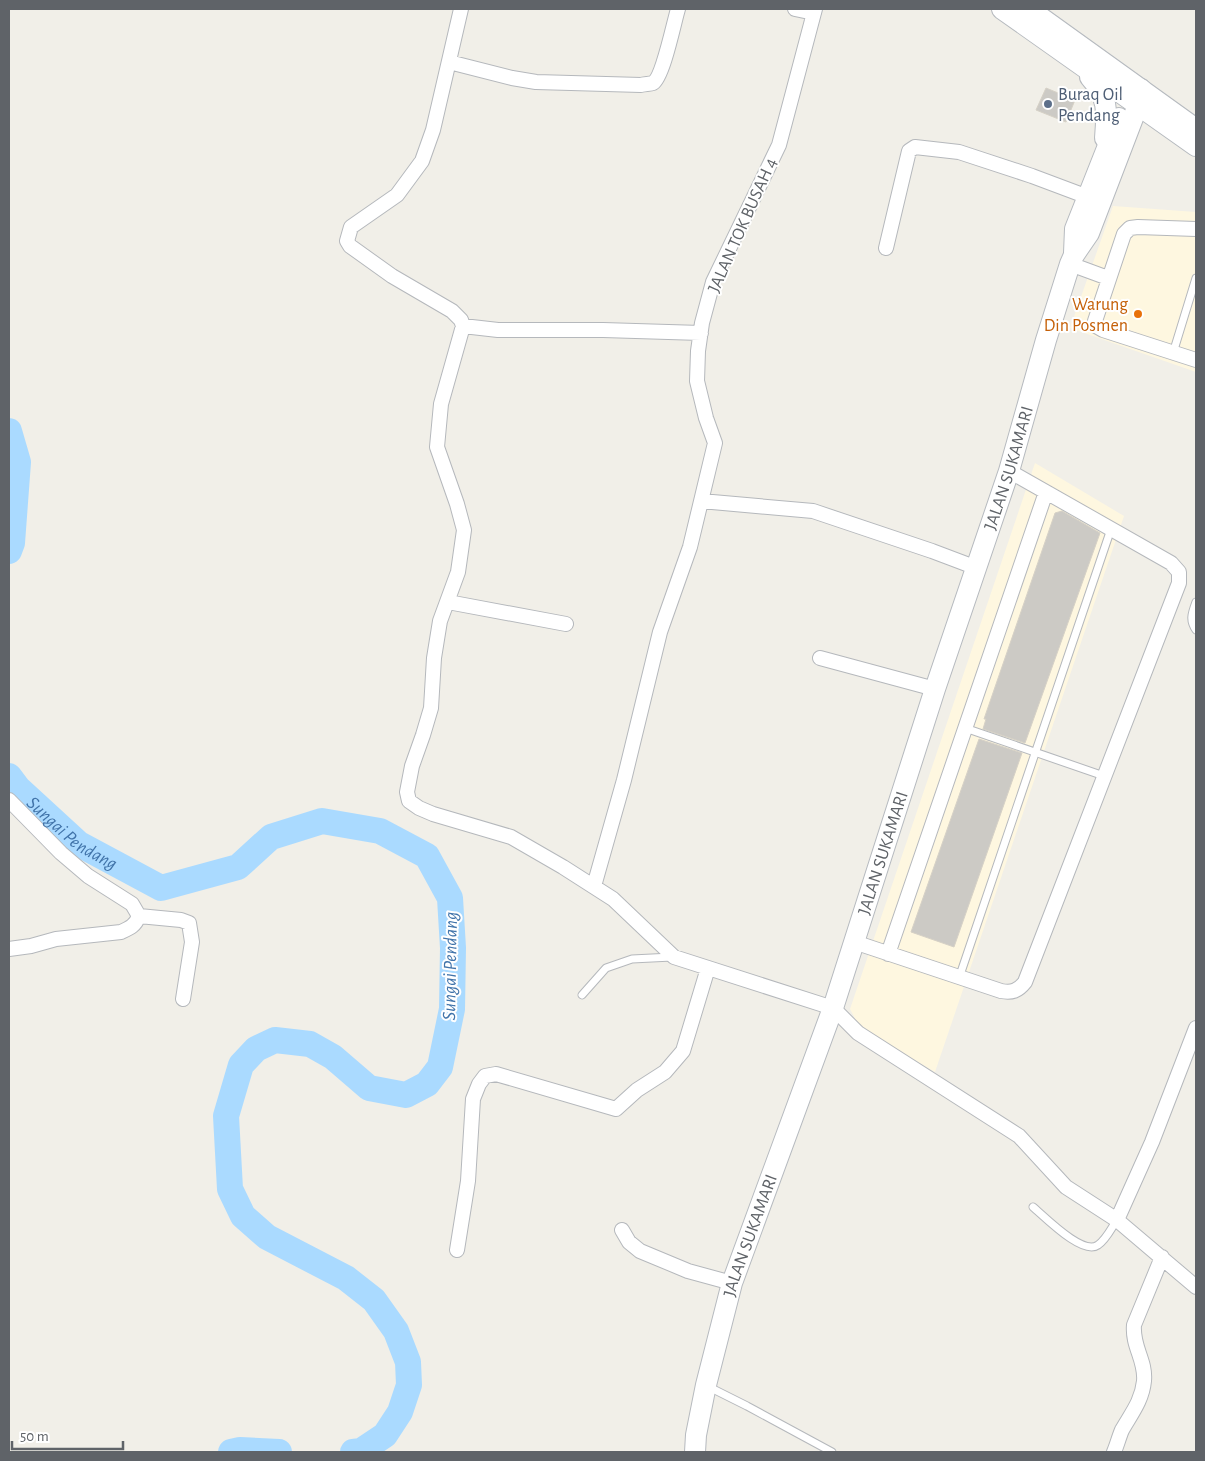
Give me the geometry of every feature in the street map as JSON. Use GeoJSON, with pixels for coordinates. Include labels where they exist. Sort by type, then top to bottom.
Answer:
{"type":"FeatureCollection","features":[{"type":"Feature","properties":{"kind":"street"},"geometry":{"type":"LineString","coordinates":[[461,9],[433,130],[422,161],[397,195],[351,227],[347,241],[350,246],[392,276],[452,311],[461,320],[463,326],[441,404],[437,447],[464,530],[458,572],[440,621],[434,658],[431,708],[412,766],[407,792],[409,801],[433,814],[511,837],[613,899],[674,957],[833,1008],[858,1033],[1019,1136],[1066,1187],[1117,1220],[1196,1287]]}},
{"type":"Feature","properties":{"kind":"street"},"geometry":{"type":"LineString","coordinates":[[449,62],[536,82],[641,85],[653,83],[659,75],[663,64],[678,9]]}},
{"type":"Feature","properties":{"kind":"street"},"geometry":{"type":"LineString","coordinates":[[795,9],[814,11]]}},
{"type":"Feature","properties":{"kind":"street"},"geometry":{"type":"LineString","coordinates":[[1002,9],[1073,59],[1134,93]]}},
{"type":"Feature","properties":{"kind":"street"},"geometry":{"type":"LineString","coordinates":[[1029,9],[1134,93],[1188,131],[1196,146]]}},
{"type":"Feature","properties":{"kind":"street","name":"JALAN TOK BUSAH 4"},"geometry":{"type":"LineString","coordinates":[[701,501],[715,443],[706,418],[697,381],[701,333],[713,282],[778,145],[814,11]]}},
{"type":"Feature","properties":{"kind":"street"},"geometry":{"type":"LineString","coordinates":[[1073,59],[1095,82],[1105,98],[1112,153],[1152,127],[1188,131]]}},
{"type":"Feature","properties":{"kind":"street","name":"JALAN SUKAMARI"},"geometry":{"type":"LineString","coordinates":[[1072,260],[1089,233],[1112,153],[1134,93]]}},
{"type":"Feature","properties":{"kind":"street"},"geometry":{"type":"LineString","coordinates":[[886,248],[910,151],[915,148],[959,152],[1088,197]]}},
{"type":"Feature","properties":{"kind":"street","name":"JALAN SUKAMARI"},"geometry":{"type":"LineString","coordinates":[[695,1452],[696,1435],[706,1385],[732,1283],[833,1008],[935,688],[1009,471],[1046,340],[1072,260],[1075,229],[1088,197],[1112,153]]}},
{"type":"Feature","properties":{"kind":"street"},"geometry":{"type":"LineString","coordinates":[[1196,229],[1130,228],[1124,234],[1096,316],[1096,326],[1104,330],[1196,360]]}},
{"type":"Feature","properties":{"kind":"street"},"geometry":{"type":"LineString","coordinates":[[1072,260],[1108,278]]}},
{"type":"Feature","properties":{"kind":"street"},"geometry":{"type":"LineString","coordinates":[[463,326],[498,330],[603,330],[701,333]]}},
{"type":"Feature","properties":{"kind":"street"},"geometry":{"type":"LineString","coordinates":[[854,942],[1001,992],[1016,991],[1025,982],[1179,583],[1179,572],[1171,563],[1009,471]]}},
{"type":"Feature","properties":{"kind":"street"},"geometry":{"type":"LineString","coordinates":[[888,954],[1046,492]]}},
{"type":"Feature","properties":{"kind":"street"},"geometry":{"type":"LineString","coordinates":[[594,886],[624,780],[660,632],[690,547],[701,501],[813,511],[977,568]]}},
{"type":"Feature","properties":{"kind":"street"},"geometry":{"type":"LineString","coordinates":[[448,602],[566,624]]}},
{"type":"Feature","properties":{"kind":"street"},"geometry":{"type":"LineString","coordinates":[[820,658],[935,688]]}},
{"type":"Feature","properties":{"kind":"street"},"geometry":{"type":"LineString","coordinates":[[9,800],[61,854],[88,876],[132,904],[139,916]]}},
{"type":"Feature","properties":{"kind":"street"},"geometry":{"type":"LineString","coordinates":[[9,949],[31,946],[56,939],[121,932],[131,928],[139,916]]}},
{"type":"Feature","properties":{"kind":"street"},"geometry":{"type":"LineString","coordinates":[[139,916],[181,920],[189,923],[192,942],[182,999]]}},
{"type":"Feature","properties":{"kind":"street"},"geometry":{"type":"LineString","coordinates":[[456,1250],[468,1180],[473,1099],[484,1076],[496,1074],[616,1109],[637,1090],[665,1072],[683,1051],[708,968]]}},
{"type":"Feature","properties":{"kind":"street"},"geometry":{"type":"LineString","coordinates":[[1117,1220],[1152,1142],[1196,1028]]}},
{"type":"Feature","properties":{"kind":"street"},"geometry":{"type":"LineString","coordinates":[[622,1230],[629,1242],[640,1251],[688,1271],[732,1283]]}},
{"type":"Feature","properties":{"kind":"street"},"geometry":{"type":"LineString","coordinates":[[1114,1452],[1122,1431],[1133,1415],[1140,1398],[1144,1381],[1143,1364],[1136,1349],[1133,1336],[1134,1325],[1162,1257]]}},
{"type":"Feature","properties":{"kind":"lane"},"geometry":{"type":"LineString","coordinates":[[1173,353],[1196,278]]}},
{"type":"Feature","properties":{"kind":"lane"},"geometry":{"type":"LineString","coordinates":[[959,978],[1111,529]]}},
{"type":"Feature","properties":{"kind":"lane"},"geometry":{"type":"LineString","coordinates":[[1196,602],[1191,615],[1192,623],[1196,630]]}},
{"type":"Feature","properties":{"kind":"lane"},"geometry":{"type":"LineString","coordinates":[[965,728],[1104,776]]}},
{"type":"Feature","properties":{"kind":"lane"},"geometry":{"type":"LineString","coordinates":[[582,995],[606,968],[632,959],[674,957]]}},
{"type":"Feature","properties":{"kind":"lane"},"geometry":{"type":"LineString","coordinates":[[1033,1207],[1081,1246],[1092,1248],[1100,1245],[1117,1220]]}},
{"type":"Feature","properties":{"kind":"lane"},"geometry":{"type":"LineString","coordinates":[[706,1385],[832,1452]]}},
{"type":"Feature","properties":{"kind":"shaded area"},"geometry":{"type":"Polygon","coordinates":[[[1113,206],[1196,212],[1196,372],[1070,328],[1113,206]]]}},
{"type":"Feature","properties":{"kind":"shaded area"},"geometry":{"type":"Polygon","coordinates":[[[1035,463],[1124,516],[935,1072],[860,1028],[850,1009],[1035,463]]]}},
{"type":"Feature","properties":{"kind":"building"},"geometry":{"type":"Polygon","coordinates":[[[1046,88],[1075,100],[1066,122],[1036,110],[1046,88]]]}},
{"type":"Feature","properties":{"kind":"building"},"geometry":{"type":"Polygon","coordinates":[[[1062,511],[1100,533],[1025,743],[983,729],[986,719],[984,719],[1055,513],[1062,511]]]}},
{"type":"Feature","properties":{"kind":"building"},"geometry":{"type":"Polygon","coordinates":[[[979,739],[1022,753],[954,947],[911,932],[979,739]]]}},
{"type":"Feature","properties":{"kind":"waterway","name":"Sungai Pendang"},"geometry":{"type":"LineString","coordinates":[[9,431],[18,462],[12,543],[9,551]]}},
{"type":"Feature","properties":{"kind":"waterway","name":"Sungai Pendang"},"geometry":{"type":"LineString","coordinates":[[9,776],[18,788],[79,844],[161,888],[238,867],[271,837],[322,821],[380,831],[427,856],[450,898],[453,948],[452,1009],[440,1067],[427,1084],[406,1095],[369,1088],[333,1057],[310,1044],[275,1040],[256,1049],[241,1065],[226,1116],[230,1189],[243,1216],[267,1237],[346,1278],[374,1300],[396,1331],[408,1362],[409,1385],[400,1412],[385,1435],[361,1451],[353,1452]]}},
{"type":"Feature","properties":{"kind":"waterway","name":"Sungai Pendang"},"geometry":{"type":"LineString","coordinates":[[231,1452],[240,1450],[279,1452]]}},
{"type":"Feature","properties":{"kind":"place","name":"Buraq Oil Pendang"},"geometry":{"type":"Point","coordinates":[1048,104]}},
{"type":"Feature","properties":{"kind":"place","name":"Warung Din Posmen"},"geometry":{"type":"Point","coordinates":[1138,314]}}]}
